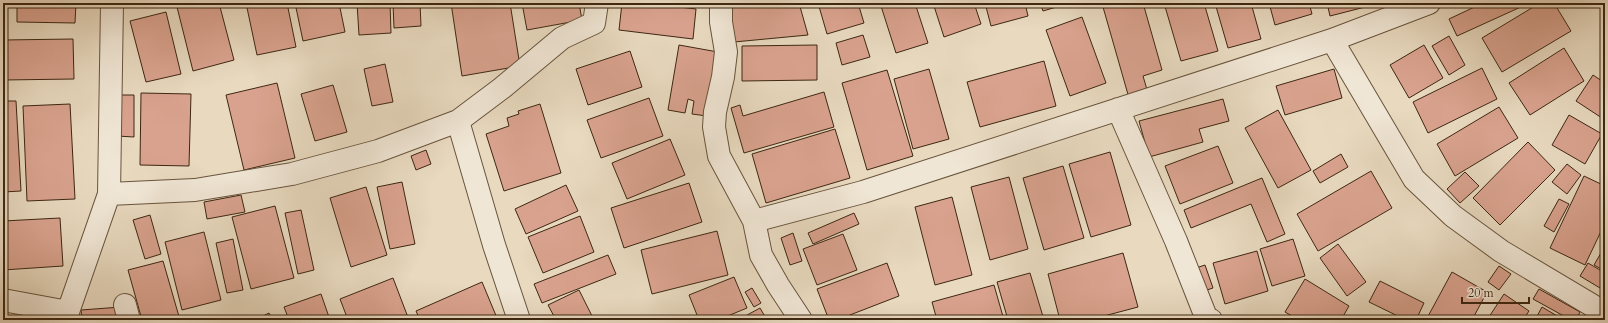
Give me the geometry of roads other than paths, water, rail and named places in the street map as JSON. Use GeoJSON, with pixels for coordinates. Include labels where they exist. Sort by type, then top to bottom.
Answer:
{"type":"FeatureCollection","features":[{"type":"Feature","properties":{"kind":"street"},"geometry":{"type":"LineString","coordinates":[[3,300],[68,316],[109,194],[112,3]]}},
{"type":"Feature","properties":{"kind":"street"},"geometry":{"type":"LineString","coordinates":[[109,194],[195,190],[292,174],[378,151],[458,121],[502,88],[562,38],[594,23],[597,3]]}},
{"type":"Feature","properties":{"kind":"street"},"geometry":{"type":"LineString","coordinates":[[721,3],[720,22],[726,52],[723,77],[715,112],[714,127],[719,156],[754,221],[761,255],[778,285],[801,320]]}},
{"type":"Feature","properties":{"kind":"street"},"geometry":{"type":"LineString","coordinates":[[754,221],[863,192],[1332,40],[1429,3]]}},
{"type":"Feature","properties":{"kind":"street"},"geometry":{"type":"LineString","coordinates":[[1332,40],[1414,179],[1453,216],[1501,251],[1605,313]]}},
{"type":"Feature","properties":{"kind":"street"},"geometry":{"type":"LineString","coordinates":[[1118,109],[1176,241],[1204,319]]}},
{"type":"Feature","properties":{"kind":"street"},"geometry":{"type":"LineString","coordinates":[[458,121],[494,245],[519,320]]}}]}
